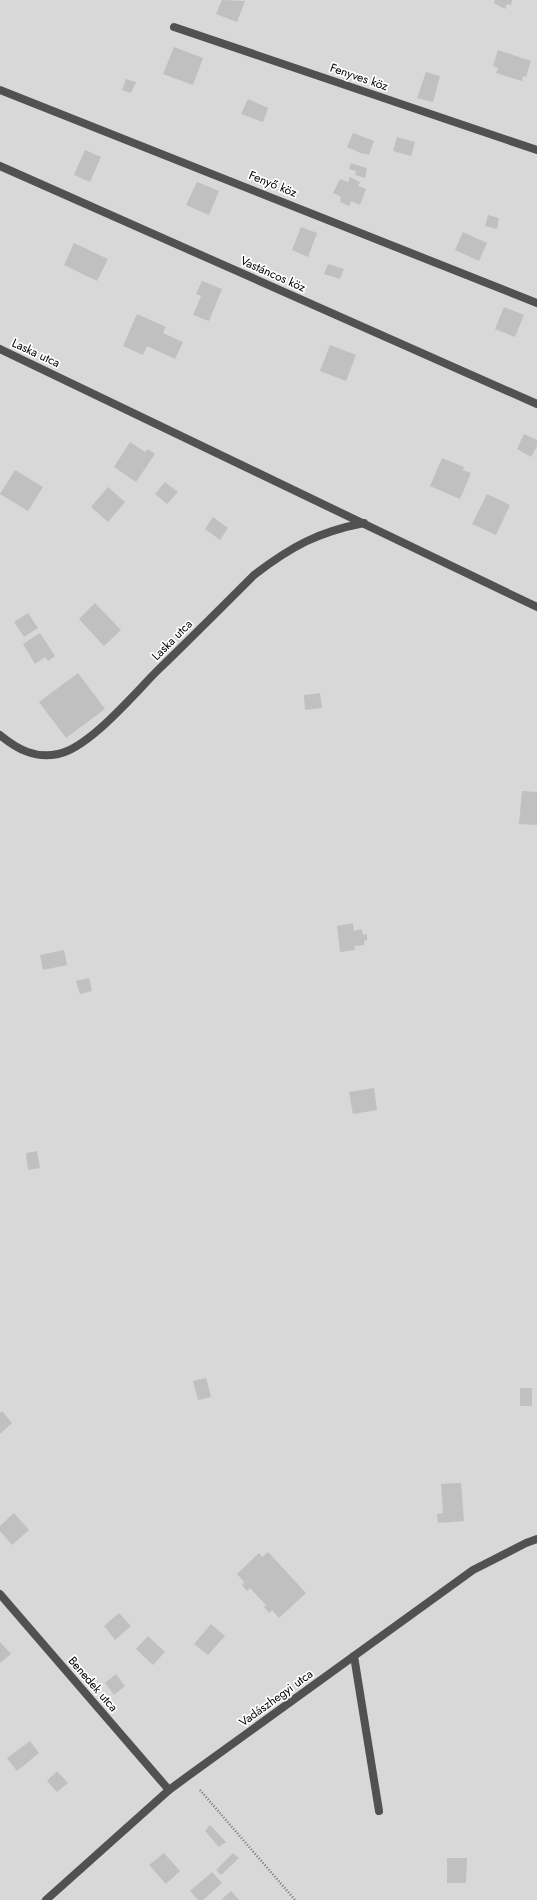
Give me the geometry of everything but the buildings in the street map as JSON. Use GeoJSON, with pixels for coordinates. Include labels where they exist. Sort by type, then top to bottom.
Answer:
{"type":"FeatureCollection","features":[{"type":"Feature","properties":{"kind":"street","name":"Fenyves köz"},"geometry":{"type":"LineString","coordinates":[[174,27],[537,150]]}},
{"type":"Feature","properties":{"kind":"street","name":"Fenyő köz"},"geometry":{"type":"LineString","coordinates":[[0,90],[537,303]]}},
{"type":"Feature","properties":{"kind":"street","name":"Vastáncos köz"},"geometry":{"type":"LineString","coordinates":[[0,166],[537,404]]}},
{"type":"Feature","properties":{"kind":"street","name":"Laska utca"},"geometry":{"type":"LineString","coordinates":[[0,349],[537,607]]}},
{"type":"Feature","properties":{"kind":"street","name":"Laska utca"},"geometry":{"type":"LineString","coordinates":[[0,735],[14,746],[36,755],[58,754],[73,749],[103,725],[254,575],[282,554],[307,540],[336,529],[364,523]]}},
{"type":"Feature","properties":{"kind":"street","name":"Vadászhegyi utca"},"geometry":{"type":"LineString","coordinates":[[49,1899],[169,1790],[188,1776],[473,1570],[526,1543],[537,1540]]}},
{"type":"Feature","properties":{"kind":"street","name":"Benedek utca"},"geometry":{"type":"LineString","coordinates":[[0,1594],[169,1790]]}},
{"type":"Feature","properties":{"kind":"street"},"geometry":{"type":"LineString","coordinates":[[354,1656],[380,1811]]}},
{"type":"Feature","properties":{"kind":"path"},"geometry":{"type":"LineString","coordinates":[[188,1776],[295,1900]]}},
{"type":"Feature","properties":{"kind":"shaded area"},"geometry":{"type":"Polygon","coordinates":[[[0,0],[537,0],[537,1900],[0,1900],[0,0]]]}}]}
